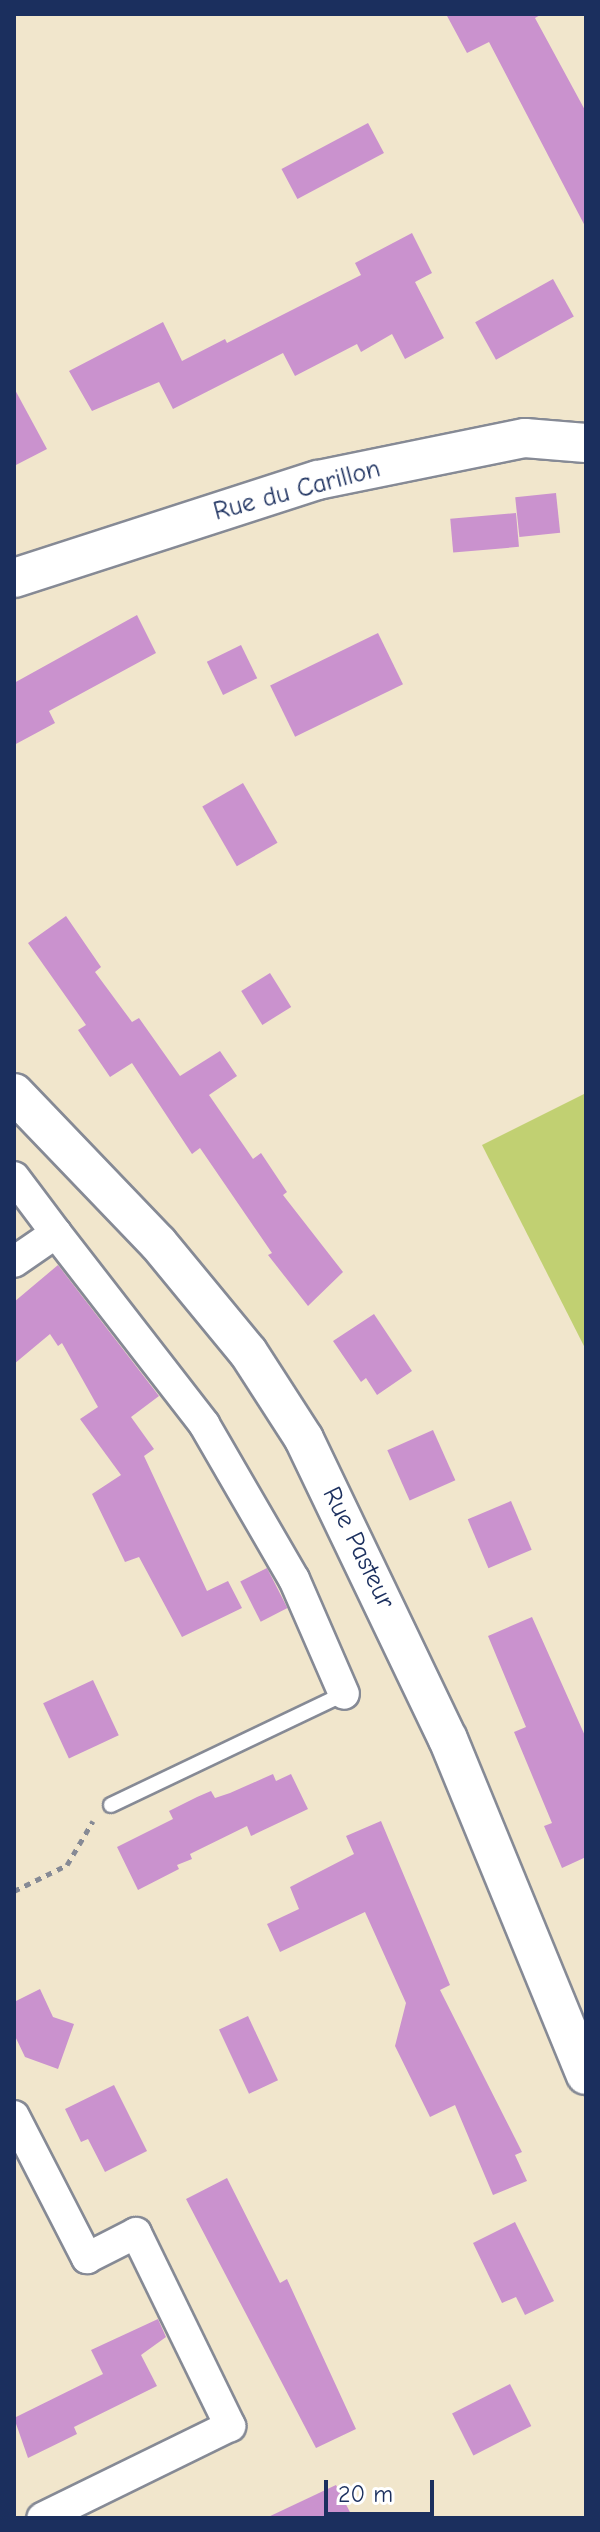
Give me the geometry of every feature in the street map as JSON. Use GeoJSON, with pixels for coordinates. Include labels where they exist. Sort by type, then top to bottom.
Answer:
{"type":"FeatureCollection","features":[{"type":"Feature","properties":{"kind":"street","name":"Rue du Carillon"},"geometry":{"type":"LineString","coordinates":[[14,578],[318,480],[525,438],[586,443]]}},
{"type":"Feature","properties":{"kind":"street","name":"Rue Pasteur"},"geometry":{"type":"LineString","coordinates":[[14,1093],[158,1243],[248,1352],[304,1439],[448,1739],[586,2075]]}},
{"type":"Feature","properties":{"kind":"street"},"geometry":{"type":"LineString","coordinates":[[14,1177],[204,1424],[294,1579],[344,1694]]}},
{"type":"Feature","properties":{"kind":"street"},"geometry":{"type":"LineString","coordinates":[[14,1262],[56,1233]]}},
{"type":"Feature","properties":{"kind":"street"},"geometry":{"type":"LineString","coordinates":[[14,2116],[87,2258],[136,2233],[230,2426],[42,2518]]}},
{"type":"Feature","properties":{"kind":"lane"},"geometry":{"type":"LineString","coordinates":[[111,1805],[344,1694]]}},
{"type":"Feature","properties":{"kind":"path"},"geometry":{"type":"LineString","coordinates":[[14,1891],[67,1865],[86,1827],[111,1805]]}},
{"type":"Feature","properties":{"kind":"green space"},"geometry":{"type":"Polygon","coordinates":[[[586,1093],[586,1350],[482,1145],[586,1093]]]}},
{"type":"Feature","properties":{"kind":"building"},"geometry":{"type":"Polygon","coordinates":[[[446,14],[542,14],[535,18],[586,112],[586,228],[489,42],[467,53],[446,14]]]}},
{"type":"Feature","properties":{"kind":"building"},"geometry":{"type":"Polygon","coordinates":[[[368,123],[384,153],[297,199],[281,169],[368,123]]]}},
{"type":"Feature","properties":{"kind":"building"},"geometry":{"type":"Polygon","coordinates":[[[412,233],[432,273],[415,282],[444,338],[405,359],[392,334],[361,352],[357,344],[295,376],[283,353],[173,409],[159,382],[92,411],[69,371],[163,322],[182,361],[225,339],[227,343],[361,275],[355,263],[412,233]]]}},
{"type":"Feature","properties":{"kind":"building"},"geometry":{"type":"Polygon","coordinates":[[[553,279],[574,317],[496,360],[475,322],[553,279]]]}},
{"type":"Feature","properties":{"kind":"building"},"geometry":{"type":"Polygon","coordinates":[[[14,388],[47,449],[14,466],[14,388]]]}},
{"type":"Feature","properties":{"kind":"building"},"geometry":{"type":"Polygon","coordinates":[[[556,493],[560,533],[519,537],[515,497],[556,493]]]}},
{"type":"Feature","properties":{"kind":"building"},"geometry":{"type":"Polygon","coordinates":[[[516,513],[519,547],[453,553],[450,519],[516,513]]]}},
{"type":"Feature","properties":{"kind":"building"},"geometry":{"type":"Polygon","coordinates":[[[137,615],[156,653],[49,711],[55,723],[14,745],[14,683],[137,615]]]}},
{"type":"Feature","properties":{"kind":"building"},"geometry":{"type":"Polygon","coordinates":[[[378,633],[403,684],[295,737],[270,686],[378,633]]]}},
{"type":"Feature","properties":{"kind":"building"},"geometry":{"type":"Polygon","coordinates":[[[241,645],[257,678],[223,695],[207,662],[241,645]]]}},
{"type":"Feature","properties":{"kind":"building"},"geometry":{"type":"Polygon","coordinates":[[[243,783],[278,843],[237,866],[202,806],[243,783]]]}},
{"type":"Feature","properties":{"kind":"building"},"geometry":{"type":"Polygon","coordinates":[[[66,916],[101,967],[95,972],[132,1022],[139,1018],[180,1076],[220,1051],[237,1076],[209,1095],[253,1159],[261,1153],[287,1192],[283,1195],[343,1272],[308,1306],[268,1255],[272,1253],[200,1148],[192,1154],[132,1063],[110,1077],[78,1030],[86,1025],[28,943],[66,916]]]}},
{"type":"Feature","properties":{"kind":"building"},"geometry":{"type":"Polygon","coordinates":[[[270,973],[291,1007],[262,1025],[241,991],[270,973]]]}},
{"type":"Feature","properties":{"kind":"building"},"geometry":{"type":"Polygon","coordinates":[[[58,1265],[159,1396],[131,1417],[154,1449],[144,1456],[207,1591],[228,1581],[242,1608],[182,1637],[139,1557],[125,1562],[92,1494],[121,1475],[80,1419],[98,1407],[62,1343],[58,1346],[50,1334],[14,1364],[14,1302],[58,1265]]]}},
{"type":"Feature","properties":{"kind":"building"},"geometry":{"type":"Polygon","coordinates":[[[374,1314],[412,1371],[377,1395],[366,1378],[361,1382],[333,1341],[374,1314]]]}},
{"type":"Feature","properties":{"kind":"building"},"geometry":{"type":"Polygon","coordinates":[[[433,1430],[455,1480],[410,1501],[387,1450],[433,1430]]]}},
{"type":"Feature","properties":{"kind":"building"},"geometry":{"type":"Polygon","coordinates":[[[511,1501],[532,1550],[488,1568],[468,1519],[511,1501]]]}},
{"type":"Feature","properties":{"kind":"building"},"geometry":{"type":"Polygon","coordinates":[[[267,1568],[287,1608],[261,1622],[240,1582],[267,1568]]]}},
{"type":"Feature","properties":{"kind":"building"},"geometry":{"type":"Polygon","coordinates":[[[532,1617],[586,1738],[586,1857],[562,1868],[544,1826],[552,1823],[514,1732],[526,1727],[488,1636],[532,1617]]]}},
{"type":"Feature","properties":{"kind":"building"},"geometry":{"type":"Polygon","coordinates":[[[93,1680],[119,1735],[69,1759],[43,1703],[93,1680]]]}},
{"type":"Feature","properties":{"kind":"building"},"geometry":{"type":"Polygon","coordinates":[[[273,1774],[276,1781],[291,1774],[308,1809],[251,1836],[247,1826],[190,1854],[192,1859],[177,1865],[179,1869],[138,1890],[117,1847],[173,1819],[169,1811],[197,1797],[211,1791],[215,1798],[273,1774]]]}},
{"type":"Feature","properties":{"kind":"building"},"geometry":{"type":"Polygon","coordinates":[[[381,1821],[450,1985],[440,1990],[522,2152],[515,2155],[527,2181],[493,2195],[455,2105],[430,2117],[395,2046],[406,2003],[365,1912],[280,1952],[267,1924],[299,1909],[290,1887],[354,1854],[346,1836],[381,1821]]]}},
{"type":"Feature","properties":{"kind":"building"},"geometry":{"type":"Polygon","coordinates":[[[40,1989],[53,2017],[74,2024],[58,2069],[25,2057],[14,2034],[14,2002],[40,1989]]]}},
{"type":"Feature","properties":{"kind":"building"},"geometry":{"type":"Polygon","coordinates":[[[248,2016],[278,2080],[249,2094],[219,2030],[248,2016]]]}},
{"type":"Feature","properties":{"kind":"building"},"geometry":{"type":"Polygon","coordinates":[[[114,2085],[147,2151],[105,2172],[88,2139],[81,2142],[65,2109],[114,2085]]]}},
{"type":"Feature","properties":{"kind":"building"},"geometry":{"type":"Polygon","coordinates":[[[227,2178],[280,2283],[287,2279],[356,2429],[316,2448],[186,2199],[227,2178]]]}},
{"type":"Feature","properties":{"kind":"building"},"geometry":{"type":"Polygon","coordinates":[[[515,2222],[554,2301],[525,2315],[516,2297],[502,2303],[473,2243],[515,2222]]]}},
{"type":"Feature","properties":{"kind":"building"},"geometry":{"type":"Polygon","coordinates":[[[158,2319],[166,2337],[141,2355],[157,2386],[74,2427],[77,2434],[28,2458],[14,2418],[103,2374],[91,2350],[158,2319]]]}},
{"type":"Feature","properties":{"kind":"building"},"geometry":{"type":"Polygon","coordinates":[[[510,2384],[531,2426],[473,2455],[452,2414],[510,2384]]]}},
{"type":"Feature","properties":{"kind":"building"},"geometry":{"type":"Polygon","coordinates":[[[336,2485],[353,2518],[266,2518],[336,2485]]]}}]}
